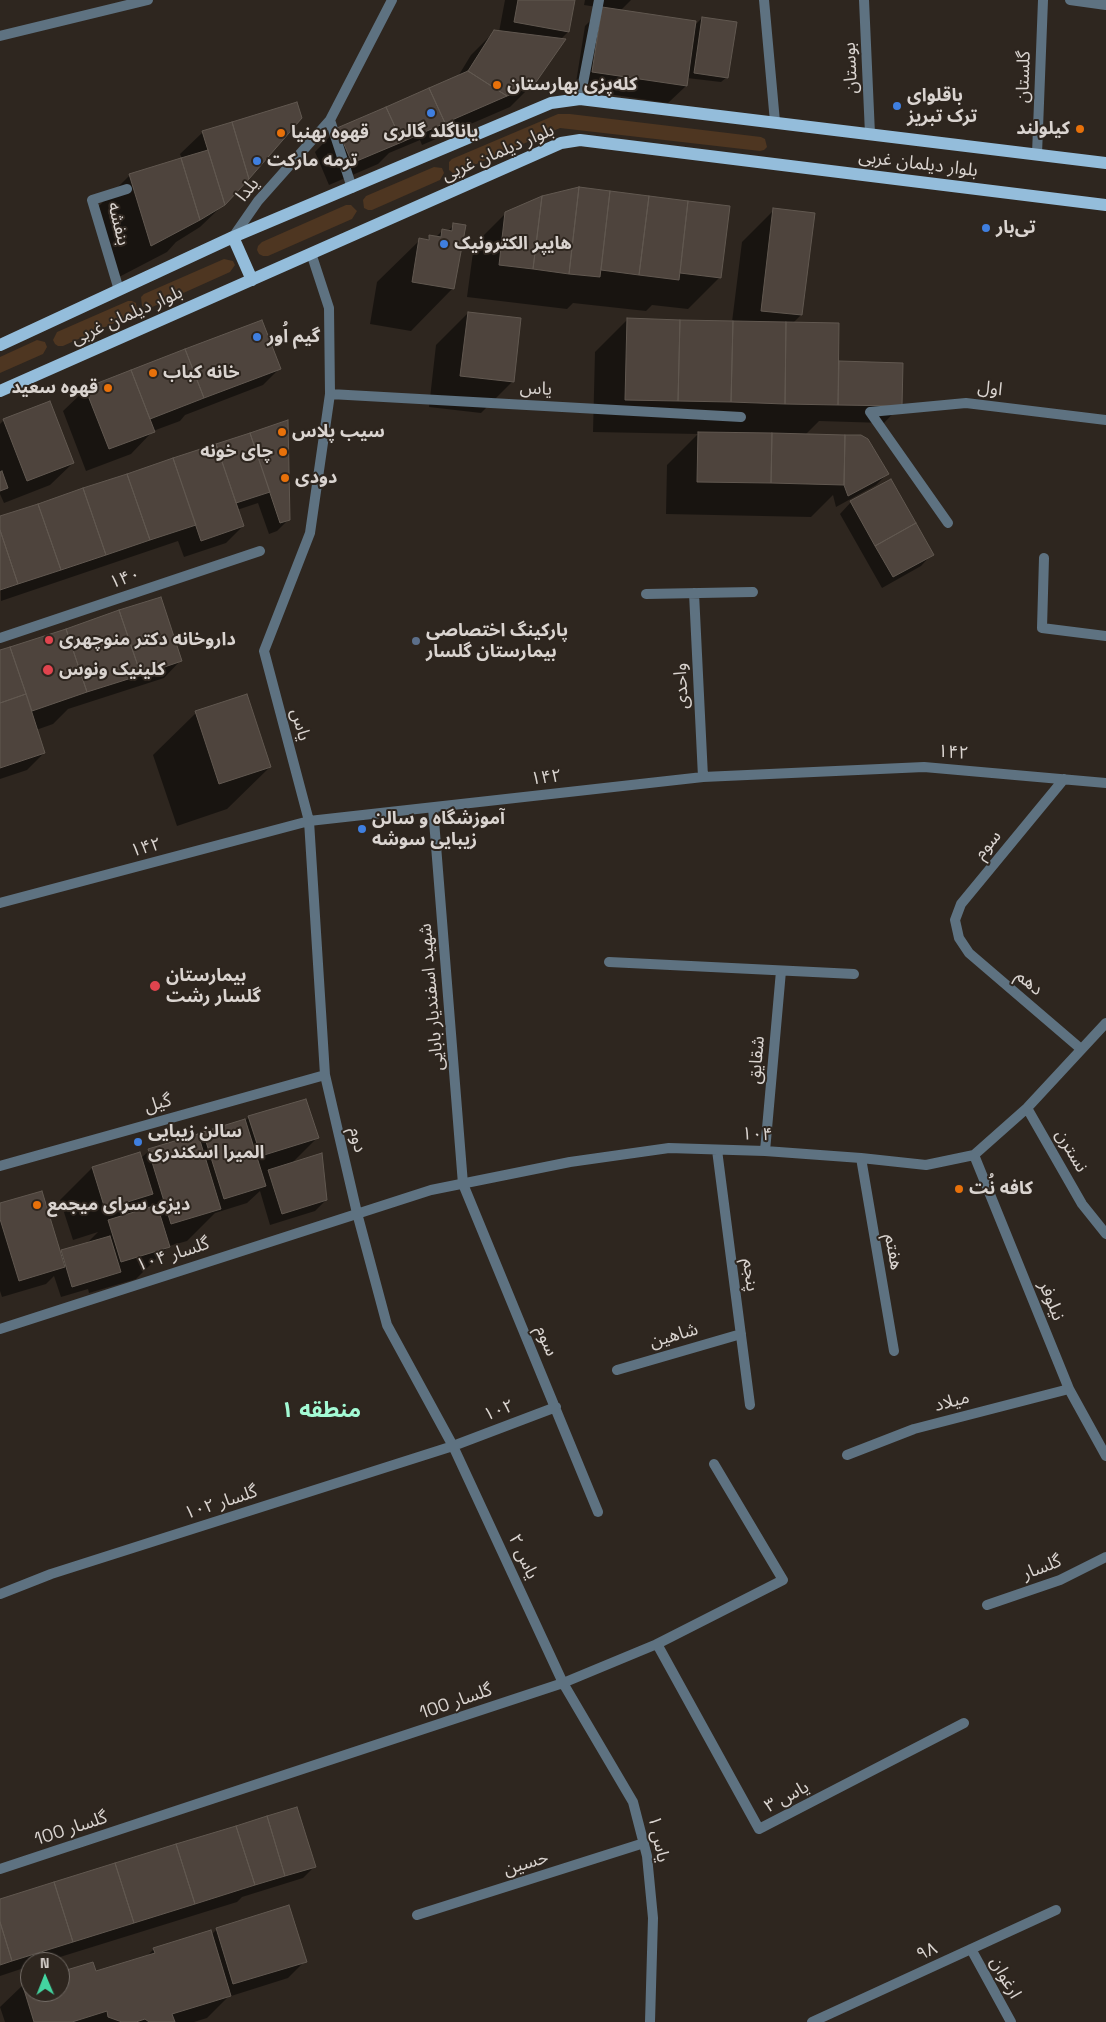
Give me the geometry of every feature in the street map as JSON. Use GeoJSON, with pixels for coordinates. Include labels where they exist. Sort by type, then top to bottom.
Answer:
{"type":"FeatureCollection","features":[{"type":"Feature","properties":{"kind":"main road","name":"بلوار دیلمان غربی"},"geometry":{"type":"LineString","coordinates":[[0,345],[233,237],[551,103],[580,99],[1106,163]]}},
{"type":"Feature","properties":{"kind":"main road","name":"بلوار دیلمان غربی"},"geometry":{"type":"LineString","coordinates":[[0,391],[562,143],[580,140],[1106,205]]}},
{"type":"Feature","properties":{"kind":"main road"},"geometry":{"type":"LineString","coordinates":[[233,237],[252,280]]}},
{"type":"Feature","properties":{"kind":"street"},"geometry":{"type":"LineString","coordinates":[[0,36],[148,0]]}},
{"type":"Feature","properties":{"kind":"street","name":"یلدا"},"geometry":{"type":"LineString","coordinates":[[233,237],[258,201],[330,120],[392,0]]}},
{"type":"Feature","properties":{"kind":"street"},"geometry":{"type":"LineString","coordinates":[[580,99],[600,0]]}},
{"type":"Feature","properties":{"kind":"street"},"geometry":{"type":"LineString","coordinates":[[764,0],[775,122]]}},
{"type":"Feature","properties":{"kind":"street","name":"بوستان"},"geometry":{"type":"LineString","coordinates":[[864,0],[870,134]]}},
{"type":"Feature","properties":{"kind":"street","name":"گلستان"},"geometry":{"type":"LineString","coordinates":[[1037,154],[1043,0]]}},
{"type":"Feature","properties":{"kind":"street"},"geometry":{"type":"LineString","coordinates":[[1070,0],[1106,5]]}},
{"type":"Feature","properties":{"kind":"street"},"geometry":{"type":"LineString","coordinates":[[330,120],[352,188]]}},
{"type":"Feature","properties":{"kind":"street","name":"بنفشه"},"geometry":{"type":"LineString","coordinates":[[119,290],[92,200],[127,189]]}},
{"type":"Feature","properties":{"kind":"street","name":"یاس"},"geometry":{"type":"LineString","coordinates":[[311,253],[329,308],[330,394],[310,533],[264,651],[309,821],[325,1074]]}},
{"type":"Feature","properties":{"kind":"street","name":"یاس"},"geometry":{"type":"LineString","coordinates":[[330,394],[740,417]]}},
{"type":"Feature","properties":{"kind":"street","name":"اول"},"geometry":{"type":"LineString","coordinates":[[948,523],[870,412],[966,403],[1106,420]]}},
{"type":"Feature","properties":{"kind":"street","name":"۱۴۰"},"geometry":{"type":"LineString","coordinates":[[0,638],[260,552]]}},
{"type":"Feature","properties":{"kind":"street"},"geometry":{"type":"LineString","coordinates":[[1044,558],[1042,628],[1106,636]]}},
{"type":"Feature","properties":{"kind":"street"},"geometry":{"type":"LineString","coordinates":[[646,594],[753,592]]}},
{"type":"Feature","properties":{"kind":"street","name":"واحدی"},"geometry":{"type":"LineString","coordinates":[[694,593],[703,777]]}},
{"type":"Feature","properties":{"kind":"street","name":"۱۴۲"},"geometry":{"type":"LineString","coordinates":[[0,903],[309,821],[703,777],[924,767],[1106,783]]}},
{"type":"Feature","properties":{"kind":"street","name":"سوم"},"geometry":{"type":"LineString","coordinates":[[958,938],[955,920],[961,904],[1064,779]]}},
{"type":"Feature","properties":{"kind":"street","name":"شهید اسفندیار بابایی"},"geometry":{"type":"LineString","coordinates":[[433,808],[463,1184]]}},
{"type":"Feature","properties":{"kind":"street","name":"دهم"},"geometry":{"type":"LineString","coordinates":[[958,938],[969,953],[1081,1049]]}},
{"type":"Feature","properties":{"kind":"street"},"geometry":{"type":"LineString","coordinates":[[609,962],[854,974]]}},
{"type":"Feature","properties":{"kind":"street","name":"شقایق"},"geometry":{"type":"LineString","coordinates":[[765,1152],[781,971]]}},
{"type":"Feature","properties":{"kind":"street"},"geometry":{"type":"LineString","coordinates":[[974,1155],[1026,1108],[1106,1023]]}},
{"type":"Feature","properties":{"kind":"street","name":"گیل"},"geometry":{"type":"LineString","coordinates":[[0,1166],[325,1074]]}},
{"type":"Feature","properties":{"kind":"street","name":"دوم"},"geometry":{"type":"LineString","coordinates":[[325,1074],[357,1213],[387,1324],[453,1446]]}},
{"type":"Feature","properties":{"kind":"street","name":"نسترن"},"geometry":{"type":"LineString","coordinates":[[1026,1108],[1082,1204],[1106,1234]]}},
{"type":"Feature","properties":{"kind":"street","name":"۱۰۴"},"geometry":{"type":"LineString","coordinates":[[357,1213],[431,1190],[570,1162],[669,1148],[861,1158],[926,1165],[974,1155]]}},
{"type":"Feature","properties":{"kind":"street","name":"پنجم"},"geometry":{"type":"LineString","coordinates":[[717,1150],[750,1405]]}},
{"type":"Feature","properties":{"kind":"street","name":"نیلوفر"},"geometry":{"type":"LineString","coordinates":[[974,1155],[1069,1389],[1106,1456]]}},
{"type":"Feature","properties":{"kind":"street","name":"هفتم"},"geometry":{"type":"LineString","coordinates":[[861,1158],[894,1351]]}},
{"type":"Feature","properties":{"kind":"street","name":"سوم"},"geometry":{"type":"LineString","coordinates":[[463,1184],[598,1512]]}},
{"type":"Feature","properties":{"kind":"street","name":"گلسار ۱۰۴"},"geometry":{"type":"LineString","coordinates":[[0,1328],[357,1213]]}},
{"type":"Feature","properties":{"kind":"street","name":"شاهین"},"geometry":{"type":"LineString","coordinates":[[616,1370],[741,1334]]}},
{"type":"Feature","properties":{"kind":"street","name":"میلاد"},"geometry":{"type":"LineString","coordinates":[[847,1455],[914,1429],[1069,1389]]}},
{"type":"Feature","properties":{"kind":"street","name":"۱۰۲"},"geometry":{"type":"LineString","coordinates":[[453,1446],[556,1407]]}},
{"type":"Feature","properties":{"kind":"street","name":"گلسار ۱۰۲"},"geometry":{"type":"LineString","coordinates":[[0,1594],[51,1574],[453,1446]]}},
{"type":"Feature","properties":{"kind":"street","name":"یاس ۲"},"geometry":{"type":"LineString","coordinates":[[453,1446],[563,1683]]}},
{"type":"Feature","properties":{"kind":"street","name":"گلسار 100"},"geometry":{"type":"LineString","coordinates":[[0,1869],[563,1683],[657,1644],[783,1580],[714,1464]]}},
{"type":"Feature","properties":{"kind":"street","name":"گلسار"},"geometry":{"type":"LineString","coordinates":[[987,1605],[1060,1580],[1106,1557]]}},
{"type":"Feature","properties":{"kind":"street","name":"یاس ۳"},"geometry":{"type":"LineString","coordinates":[[657,1644],[759,1829],[964,1723]]}},
{"type":"Feature","properties":{"kind":"street","name":"یاس ۱"},"geometry":{"type":"LineString","coordinates":[[563,1683],[633,1802],[644,1843],[653,1918],[650,2022]]}},
{"type":"Feature","properties":{"kind":"street","name":"حسین"},"geometry":{"type":"LineString","coordinates":[[417,1915],[644,1843]]}},
{"type":"Feature","properties":{"kind":"street","name":"۹۸"},"geometry":{"type":"LineString","coordinates":[[812,2022],[1056,1910]]}},
{"type":"Feature","properties":{"kind":"street","name":"ارغوان"},"geometry":{"type":"LineString","coordinates":[[971,1949],[1011,2022]]}},
{"type":"Feature","properties":{"kind":"shaded area"},"geometry":{"type":"Polygon","coordinates":[[[558,114],[761,137],[765,139],[767,147],[760,151],[560,128],[458,172],[453,173],[449,170],[449,162],[452,159],[558,114]]]}},
{"type":"Feature","properties":{"kind":"shaded area"},"geometry":{"type":"Polygon","coordinates":[[[434,167],[442,168],[444,173],[440,180],[372,210],[364,208],[363,200],[366,196],[434,167]]]}},
{"type":"Feature","properties":{"kind":"shaded area"},"geometry":{"type":"Polygon","coordinates":[[[346,205],[351,205],[357,211],[352,219],[268,256],[259,254],[258,246],[262,242],[346,205]]]}},
{"type":"Feature","properties":{"kind":"shaded area"},"geometry":{"type":"Polygon","coordinates":[[[224,259],[233,261],[235,265],[230,272],[150,308],[142,306],[141,297],[144,294],[224,259]]]}},
{"type":"Feature","properties":{"kind":"shaded area"},"geometry":{"type":"Polygon","coordinates":[[[128,301],[136,303],[137,311],[134,314],[63,346],[55,344],[53,340],[57,332],[128,301]]]}},
{"type":"Feature","properties":{"kind":"shaded area"},"geometry":{"type":"Polygon","coordinates":[[[37,340],[45,342],[47,347],[43,354],[0,373],[0,357],[37,340]]]}},
{"type":"Feature","properties":{"kind":"building"},"geometry":{"type":"Polygon","coordinates":[[[518,0],[575,0],[569,32],[514,22],[518,0]]]}},
{"type":"Feature","properties":{"kind":"building"},"geometry":{"type":"Polygon","coordinates":[[[602,7],[696,21],[687,86],[592,72],[602,7]]]}},
{"type":"Feature","properties":{"kind":"building"},"geometry":{"type":"Polygon","coordinates":[[[702,17],[737,22],[728,78],[694,73],[702,17]]]}},
{"type":"Feature","properties":{"kind":"building"},"geometry":{"type":"Polygon","coordinates":[[[494,30],[566,39],[534,85],[507,96],[468,71],[494,30]]]}},
{"type":"Feature","properties":{"kind":"building"},"geometry":{"type":"Polygon","coordinates":[[[468,71],[507,96],[445,123],[429,88],[468,71]]]}},
{"type":"Feature","properties":{"kind":"building"},"geometry":{"type":"Polygon","coordinates":[[[429,88],[445,123],[402,142],[386,107],[429,88]]]}},
{"type":"Feature","properties":{"kind":"building"},"geometry":{"type":"Polygon","coordinates":[[[297,102],[302,118],[249,179],[232,122],[297,102]]]}},
{"type":"Feature","properties":{"kind":"building"},"geometry":{"type":"Polygon","coordinates":[[[386,107],[402,142],[352,163],[337,128],[386,107]]]}},
{"type":"Feature","properties":{"kind":"building"},"geometry":{"type":"Polygon","coordinates":[[[232,122],[249,179],[225,205],[202,131],[232,122]]]}},
{"type":"Feature","properties":{"kind":"building"},"geometry":{"type":"Polygon","coordinates":[[[208,150],[225,205],[200,220],[181,158],[208,150]]]}},
{"type":"Feature","properties":{"kind":"building"},"geometry":{"type":"Polygon","coordinates":[[[181,158],[200,220],[151,246],[129,174],[181,158]]]}},
{"type":"Feature","properties":{"kind":"building"},"geometry":{"type":"Polygon","coordinates":[[[579,187],[569,274],[533,269],[542,196],[579,187]]]}},
{"type":"Feature","properties":{"kind":"building"},"geometry":{"type":"Polygon","coordinates":[[[579,187],[610,191],[600,277],[569,274],[579,187]]]}},
{"type":"Feature","properties":{"kind":"building"},"geometry":{"type":"Polygon","coordinates":[[[610,191],[649,196],[639,275],[601,270],[610,191]]]}},
{"type":"Feature","properties":{"kind":"building"},"geometry":{"type":"Polygon","coordinates":[[[542,196],[533,269],[499,265],[505,212],[542,196]]]}},
{"type":"Feature","properties":{"kind":"building"},"geometry":{"type":"Polygon","coordinates":[[[649,196],[688,201],[679,280],[639,275],[649,196]]]}},
{"type":"Feature","properties":{"kind":"building"},"geometry":{"type":"Polygon","coordinates":[[[688,201],[730,206],[721,278],[680,273],[688,201]]]}},
{"type":"Feature","properties":{"kind":"building"},"geometry":{"type":"Polygon","coordinates":[[[773,208],[815,213],[802,315],[761,311],[773,208]]]}},
{"type":"Feature","properties":{"kind":"building"},"geometry":{"type":"Polygon","coordinates":[[[453,223],[466,225],[454,289],[412,282],[419,238],[429,240],[429,235],[441,237],[442,229],[452,231],[453,223]]]}},
{"type":"Feature","properties":{"kind":"building"},"geometry":{"type":"Polygon","coordinates":[[[468,312],[521,318],[514,382],[460,376],[468,312]]]}},
{"type":"Feature","properties":{"kind":"building"},"geometry":{"type":"Polygon","coordinates":[[[627,318],[680,320],[678,401],[625,400],[627,318]]]}},
{"type":"Feature","properties":{"kind":"building"},"geometry":{"type":"Polygon","coordinates":[[[262,320],[281,369],[204,398],[185,349],[262,320]]]}},
{"type":"Feature","properties":{"kind":"building"},"geometry":{"type":"Polygon","coordinates":[[[680,320],[733,321],[731,402],[678,401],[680,320]]]}},
{"type":"Feature","properties":{"kind":"building"},"geometry":{"type":"Polygon","coordinates":[[[733,321],[786,322],[785,404],[731,402],[733,321]]]}},
{"type":"Feature","properties":{"kind":"building"},"geometry":{"type":"Polygon","coordinates":[[[786,322],[839,323],[838,405],[785,404],[786,322]]]}},
{"type":"Feature","properties":{"kind":"building"},"geometry":{"type":"Polygon","coordinates":[[[185,349],[204,398],[150,419],[131,370],[185,349]]]}},
{"type":"Feature","properties":{"kind":"building"},"geometry":{"type":"Polygon","coordinates":[[[839,361],[903,363],[902,406],[838,405],[839,361]]]}},
{"type":"Feature","properties":{"kind":"building"},"geometry":{"type":"Polygon","coordinates":[[[131,370],[155,432],[109,449],[85,388],[131,370]]]}},
{"type":"Feature","properties":{"kind":"building"},"geometry":{"type":"Polygon","coordinates":[[[50,401],[74,463],[27,481],[3,419],[50,401]]]}},
{"type":"Feature","properties":{"kind":"building"},"geometry":{"type":"Polygon","coordinates":[[[288,420],[290,520],[280,523],[250,433],[288,420]]]}},
{"type":"Feature","properties":{"kind":"building"},"geometry":{"type":"Polygon","coordinates":[[[698,432],[772,433],[771,483],[697,482],[698,432]]]}},
{"type":"Feature","properties":{"kind":"building"},"geometry":{"type":"Polygon","coordinates":[[[250,433],[270,492],[236,503],[216,444],[250,433]]]}},
{"type":"Feature","properties":{"kind":"building"},"geometry":{"type":"Polygon","coordinates":[[[772,433],[845,435],[844,485],[771,483],[772,433]]]}},
{"type":"Feature","properties":{"kind":"building"},"geometry":{"type":"Polygon","coordinates":[[[845,435],[861,435],[868,439],[889,474],[848,496],[844,485],[845,435]]]}},
{"type":"Feature","properties":{"kind":"building"},"geometry":{"type":"Polygon","coordinates":[[[216,444],[244,526],[201,541],[173,458],[216,444]]]}},
{"type":"Feature","properties":{"kind":"building"},"geometry":{"type":"Polygon","coordinates":[[[173,458],[196,525],[150,540],[127,474],[173,458]]]}},
{"type":"Feature","properties":{"kind":"building"},"geometry":{"type":"Polygon","coordinates":[[[2,471],[8,488],[0,491],[0,472],[2,471]]]}},
{"type":"Feature","properties":{"kind":"building"},"geometry":{"type":"Polygon","coordinates":[[[127,474],[150,540],[106,555],[83,488],[127,474]]]}},
{"type":"Feature","properties":{"kind":"building"},"geometry":{"type":"Polygon","coordinates":[[[891,479],[916,523],[875,546],[850,501],[891,479]]]}},
{"type":"Feature","properties":{"kind":"building"},"geometry":{"type":"Polygon","coordinates":[[[83,488],[106,555],[61,570],[38,504],[83,488]]]}},
{"type":"Feature","properties":{"kind":"building"},"geometry":{"type":"Polygon","coordinates":[[[38,504],[61,570],[18,584],[0,530],[0,516],[38,504]]]}},
{"type":"Feature","properties":{"kind":"building"},"geometry":{"type":"Polygon","coordinates":[[[916,523],[934,555],[893,577],[875,546],[916,523]]]}},
{"type":"Feature","properties":{"kind":"building"},"geometry":{"type":"Polygon","coordinates":[[[0,530],[18,584],[0,590],[0,530]]]}},
{"type":"Feature","properties":{"kind":"building"},"geometry":{"type":"Polygon","coordinates":[[[161,597],[182,661],[141,675],[119,610],[161,597]]]}},
{"type":"Feature","properties":{"kind":"building"},"geometry":{"type":"Polygon","coordinates":[[[119,610],[141,675],[87,692],[66,629],[119,610]]]}},
{"type":"Feature","properties":{"kind":"building","name":"کلینیک ونوس"},"geometry":{"type":"Polygon","coordinates":[[[66,629],[87,692],[32,711],[10,647],[66,629]]]}},
{"type":"Feature","properties":{"kind":"building"},"geometry":{"type":"Polygon","coordinates":[[[10,647],[26,694],[0,703],[0,650],[10,647]]]}},
{"type":"Feature","properties":{"kind":"building"},"geometry":{"type":"Polygon","coordinates":[[[26,694],[45,753],[0,768],[0,703],[26,694]]]}},
{"type":"Feature","properties":{"kind":"building"},"geometry":{"type":"Polygon","coordinates":[[[247,694],[271,767],[219,784],[195,711],[247,694]]]}},
{"type":"Feature","properties":{"kind":"building"},"geometry":{"type":"Polygon","coordinates":[[[306,1099],[319,1138],[261,1156],[248,1116],[306,1099]]]}},
{"type":"Feature","properties":{"kind":"building"},"geometry":{"type":"Polygon","coordinates":[[[245,1119],[266,1186],[224,1199],[203,1132],[245,1119]]]}},
{"type":"Feature","properties":{"kind":"building"},"geometry":{"type":"Polygon","coordinates":[[[198,1134],[221,1209],[171,1224],[148,1149],[198,1134]]]}},
{"type":"Feature","properties":{"kind":"building"},"geometry":{"type":"Polygon","coordinates":[[[140,1152],[153,1194],[105,1209],[92,1167],[140,1152]]]}},
{"type":"Feature","properties":{"kind":"building"},"geometry":{"type":"Polygon","coordinates":[[[322,1153],[327,1200],[282,1214],[268,1170],[322,1153]]]}},
{"type":"Feature","properties":{"kind":"building"},"geometry":{"type":"Polygon","coordinates":[[[42,1191],[65,1267],[19,1281],[0,1219],[0,1203],[42,1191]]]}},
{"type":"Feature","properties":{"kind":"building"},"geometry":{"type":"Polygon","coordinates":[[[157,1205],[170,1247],[121,1262],[108,1220],[157,1205]]]}},
{"type":"Feature","properties":{"kind":"building"},"geometry":{"type":"Polygon","coordinates":[[[110,1236],[121,1272],[72,1287],[61,1250],[110,1236]]]}},
{"type":"Feature","properties":{"kind":"building"},"geometry":{"type":"Polygon","coordinates":[[[297,1807],[316,1867],[285,1876],[267,1816],[297,1807]]]}},
{"type":"Feature","properties":{"kind":"building"},"geometry":{"type":"Polygon","coordinates":[[[267,1816],[285,1876],[255,1885],[236,1826],[267,1816]]]}},
{"type":"Feature","properties":{"kind":"building"},"geometry":{"type":"Polygon","coordinates":[[[236,1826],[255,1885],[195,1904],[176,1844],[236,1826]]]}},
{"type":"Feature","properties":{"kind":"building"},"geometry":{"type":"Polygon","coordinates":[[[176,1844],[195,1904],[134,1923],[115,1863],[176,1844]]]}},
{"type":"Feature","properties":{"kind":"building"},"geometry":{"type":"Polygon","coordinates":[[[115,1863],[134,1923],[73,1942],[54,1882],[115,1863]]]}},
{"type":"Feature","properties":{"kind":"building"},"geometry":{"type":"Polygon","coordinates":[[[54,1882],[73,1942],[41,1952],[20,1952],[20,1959],[12,1961],[0,1922],[0,1899],[54,1882]]]}},
{"type":"Feature","properties":{"kind":"building"},"geometry":{"type":"Polygon","coordinates":[[[289,1905],[307,1962],[233,1984],[216,1928],[289,1905]]]}},
{"type":"Feature","properties":{"kind":"building"},"geometry":{"type":"Polygon","coordinates":[[[0,1922],[12,1961],[0,1965],[0,1922]]]}},
{"type":"Feature","properties":{"kind":"building"},"geometry":{"type":"Polygon","coordinates":[[[211,1930],[231,1996],[172,2014],[175,2022],[149,2022],[145,2019],[136,2022],[122,2022],[108,2017],[107,2011],[72,2022],[34,2022],[28,2002],[70,2002],[70,1969],[93,1962],[96,1971],[155,1953],[153,1948],[211,1930]]]}},
{"type":"Feature","properties":{"kind":"place","name":"کله‌پزی بهارستان"},"geometry":{"type":"Point","coordinates":[497,85]}},
{"type":"Feature","properties":{"kind":"place","name":"باقلوای ترک تبریز"},"geometry":{"type":"Point","coordinates":[897,106]}},
{"type":"Feature","properties":{"kind":"place","name":"یاناگلد گالری"},"geometry":{"type":"Point","coordinates":[431,113]}},
{"type":"Feature","properties":{"kind":"place","name":"کیلولند"},"geometry":{"type":"Point","coordinates":[1080,129]}},
{"type":"Feature","properties":{"kind":"place","name":"قهوه بهنیا"},"geometry":{"type":"Point","coordinates":[281,133]}},
{"type":"Feature","properties":{"kind":"place","name":"ترمه مارکت"},"geometry":{"type":"Point","coordinates":[257,161]}},
{"type":"Feature","properties":{"kind":"place","name":"تی‌بار"},"geometry":{"type":"Point","coordinates":[986,228]}},
{"type":"Feature","properties":{"kind":"place","name":"هایپر الکترونیک"},"geometry":{"type":"Point","coordinates":[444,244]}},
{"type":"Feature","properties":{"kind":"place","name":"گیم اُور"},"geometry":{"type":"Point","coordinates":[257,337]}},
{"type":"Feature","properties":{"kind":"place","name":"خانه کباب"},"geometry":{"type":"Point","coordinates":[153,373]}},
{"type":"Feature","properties":{"kind":"place","name":"قهوه سعید"},"geometry":{"type":"Point","coordinates":[108,388]}},
{"type":"Feature","properties":{"kind":"place","name":"سیب پلاس"},"geometry":{"type":"Point","coordinates":[282,432]}},
{"type":"Feature","properties":{"kind":"place","name":"چای خونه"},"geometry":{"type":"Point","coordinates":[283,452]}},
{"type":"Feature","properties":{"kind":"place","name":"دودی"},"geometry":{"type":"Point","coordinates":[285,478]}},
{"type":"Feature","properties":{"kind":"place","name":"داروخانه دکتر منوچهری"},"geometry":{"type":"Point","coordinates":[49,640]}},
{"type":"Feature","properties":{"kind":"place","name":"پارکینگ اختصاصی بیمارستان گلسار"},"geometry":{"type":"Point","coordinates":[416,641]}},
{"type":"Feature","properties":{"kind":"place","name":"کلینیک ونوس"},"geometry":{"type":"Point","coordinates":[48,670]}},
{"type":"Feature","properties":{"kind":"place","name":"آموزشگاه و سالن زیبایی سوشه"},"geometry":{"type":"Point","coordinates":[362,829]}},
{"type":"Feature","properties":{"kind":"place","name":"بیمارستان گلسار رشت"},"geometry":{"type":"Point","coordinates":[155,986]}},
{"type":"Feature","properties":{"kind":"place","name":"سالن زیبایی المیرا اسکندری"},"geometry":{"type":"Point","coordinates":[138,1142]}},
{"type":"Feature","properties":{"kind":"place","name":"کافه نُت"},"geometry":{"type":"Point","coordinates":[959,1189]}},
{"type":"Feature","properties":{"kind":"place","name":"دیزی سرای میجمع"},"geometry":{"type":"Point","coordinates":[37,1205]}},
{"type":"Feature","properties":{"kind":"district","name":"منطقه ۱"},"geometry":{"type":"Point","coordinates":[321,1411]}}]}
